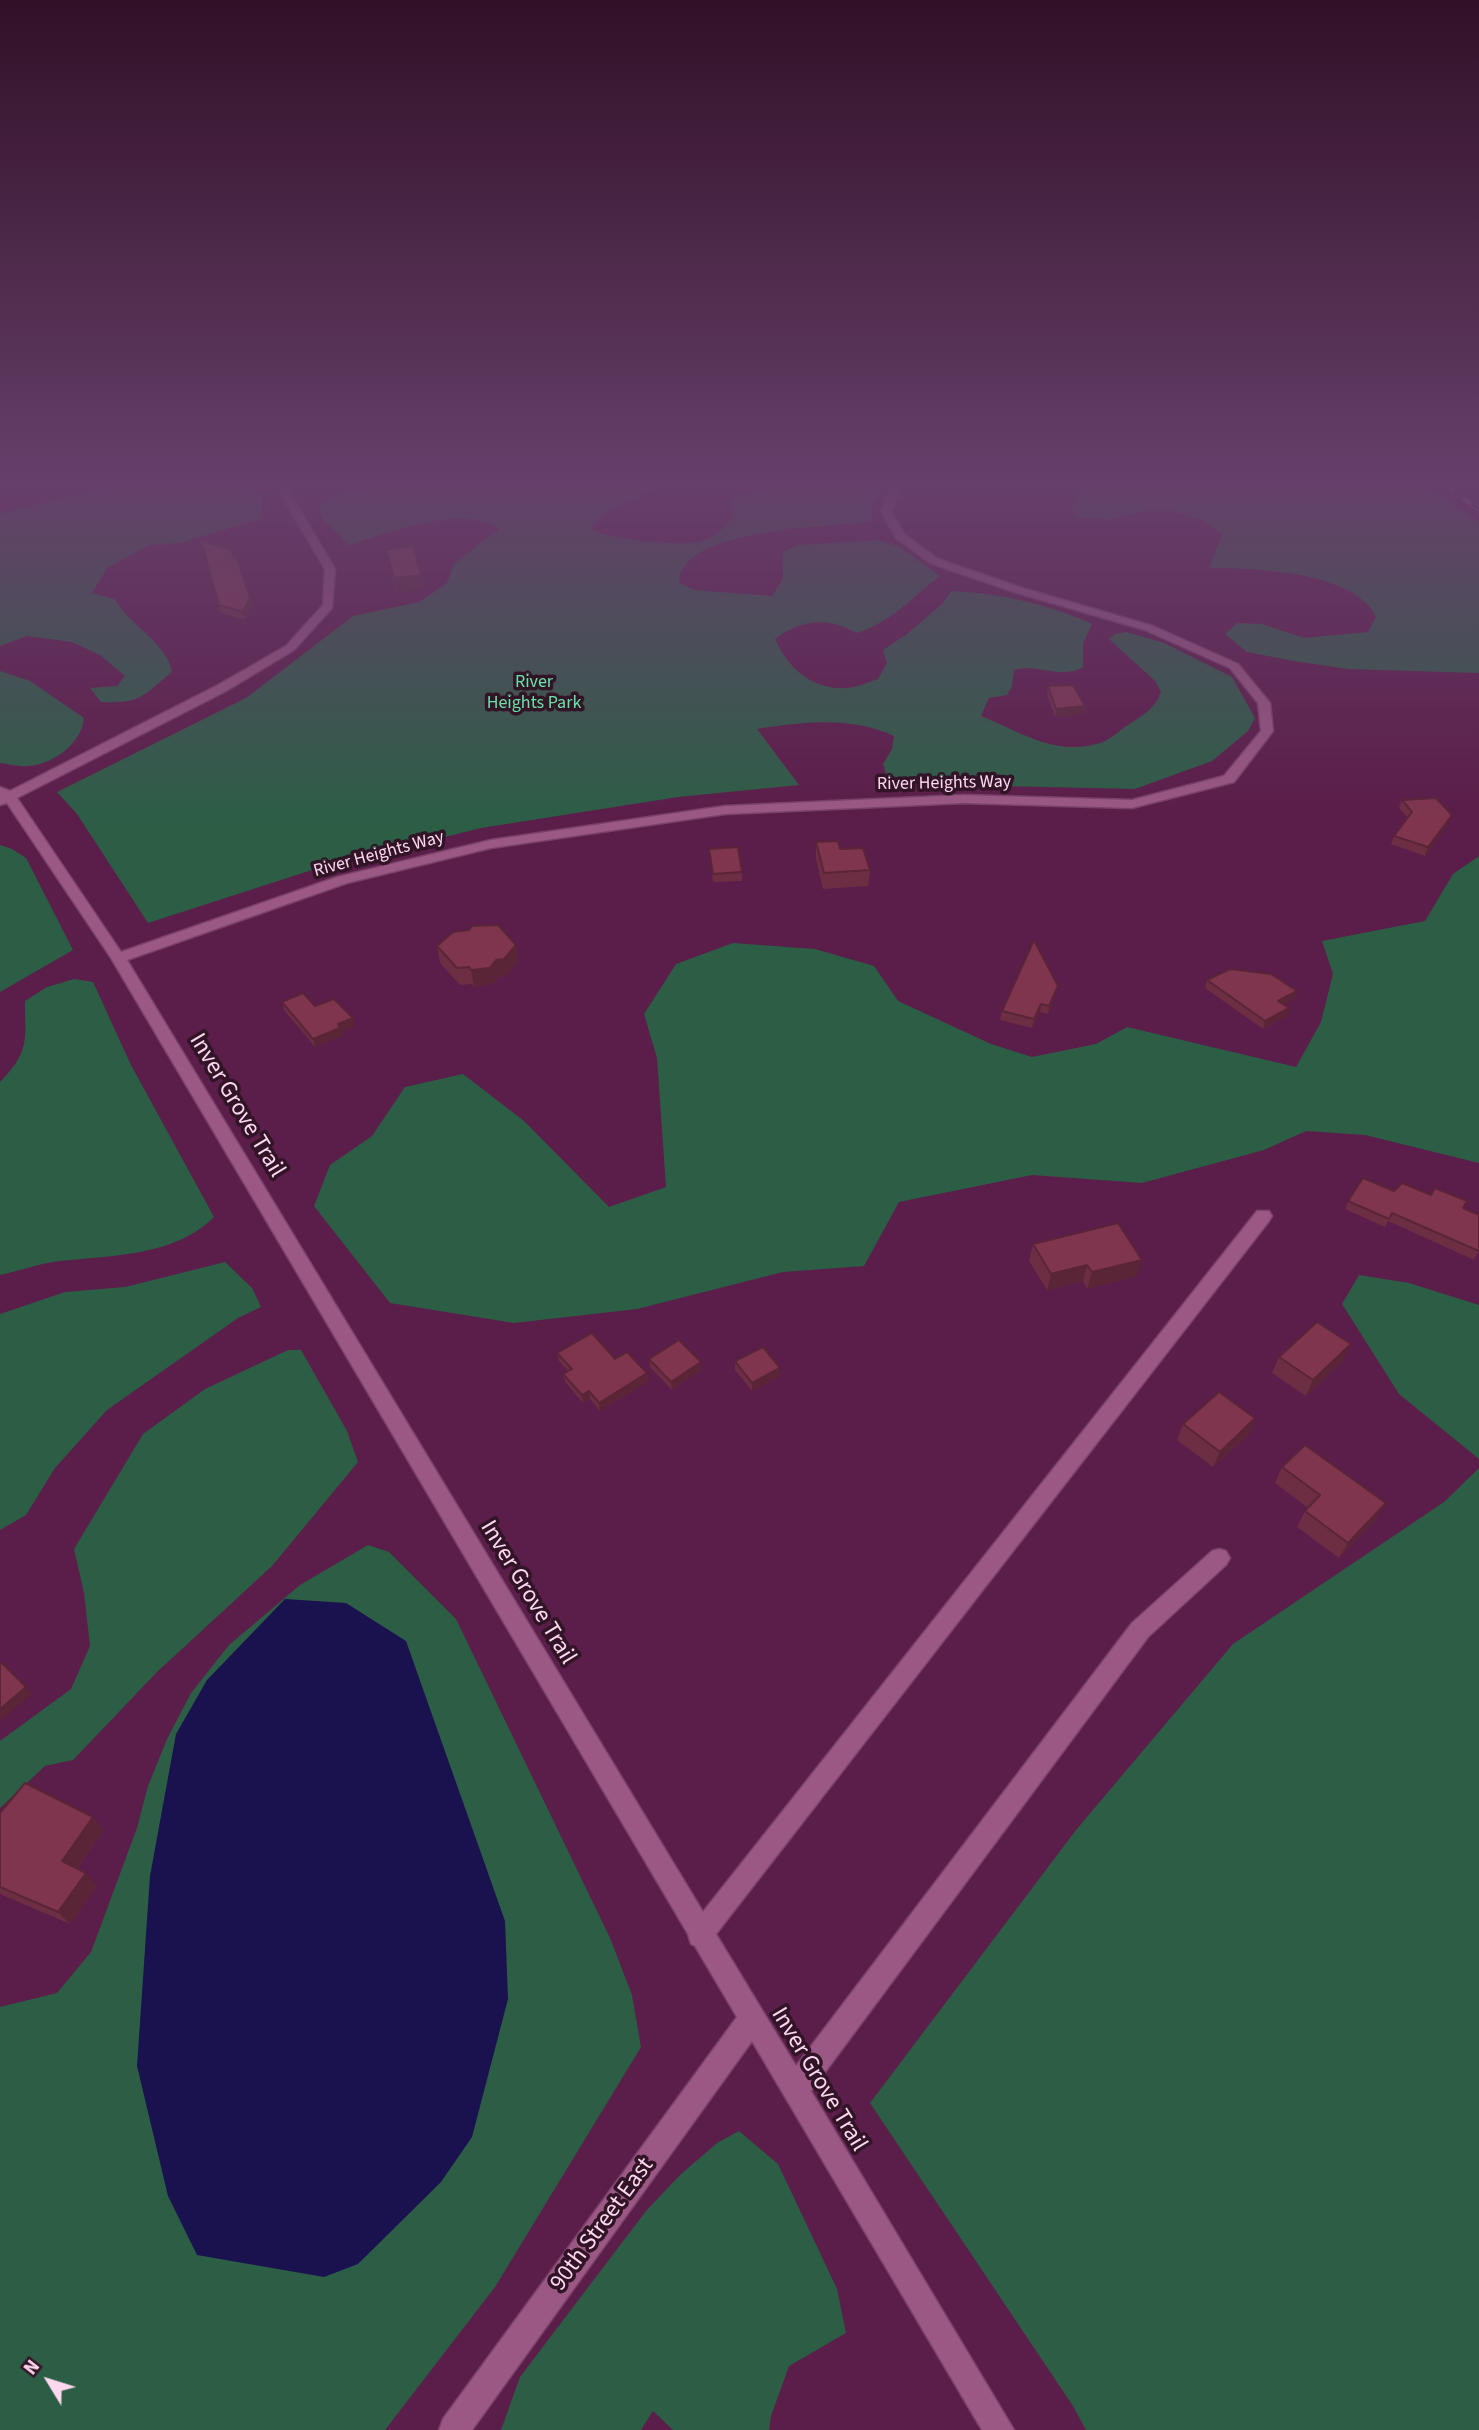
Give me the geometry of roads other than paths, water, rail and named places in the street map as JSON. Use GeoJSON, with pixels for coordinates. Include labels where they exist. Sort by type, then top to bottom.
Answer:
{"type":"FeatureCollection","features":[{"type":"Feature","properties":{"kind":"street"},"geometry":{"type":"LineString","coordinates":[[3,796],[222,688],[290,648],[328,606],[329,594]]}},
{"type":"Feature","properties":{"kind":"street","name":"River Heights Way"},"geometry":{"type":"LineString","coordinates":[[117,958],[342,880],[491,844],[725,810],[964,799],[1132,804],[1229,779],[1267,731],[1264,704],[1234,666],[1149,628],[1033,594]]}},
{"type":"Feature","properties":{"kind":"street","name":"Inver Grove Trail"},"geometry":{"type":"LineString","coordinates":[[3,796],[117,958],[999,2430]]}},
{"type":"Feature","properties":{"kind":"street"},"geometry":{"type":"LineString","coordinates":[[700,1935],[1263,1216]]}},
{"type":"Feature","properties":{"kind":"street"},"geometry":{"type":"LineString","coordinates":[[794,2091],[1140,1630],[1219,1558]]}},
{"type":"Feature","properties":{"kind":"street","name":"90th Street East"},"geometry":{"type":"LineString","coordinates":[[454,2430],[751,2020]]}},
{"type":"Feature","properties":{"kind":"park label","name":"River Heights Park"},"geometry":{"type":"Point","coordinates":[534,693]}}]}
